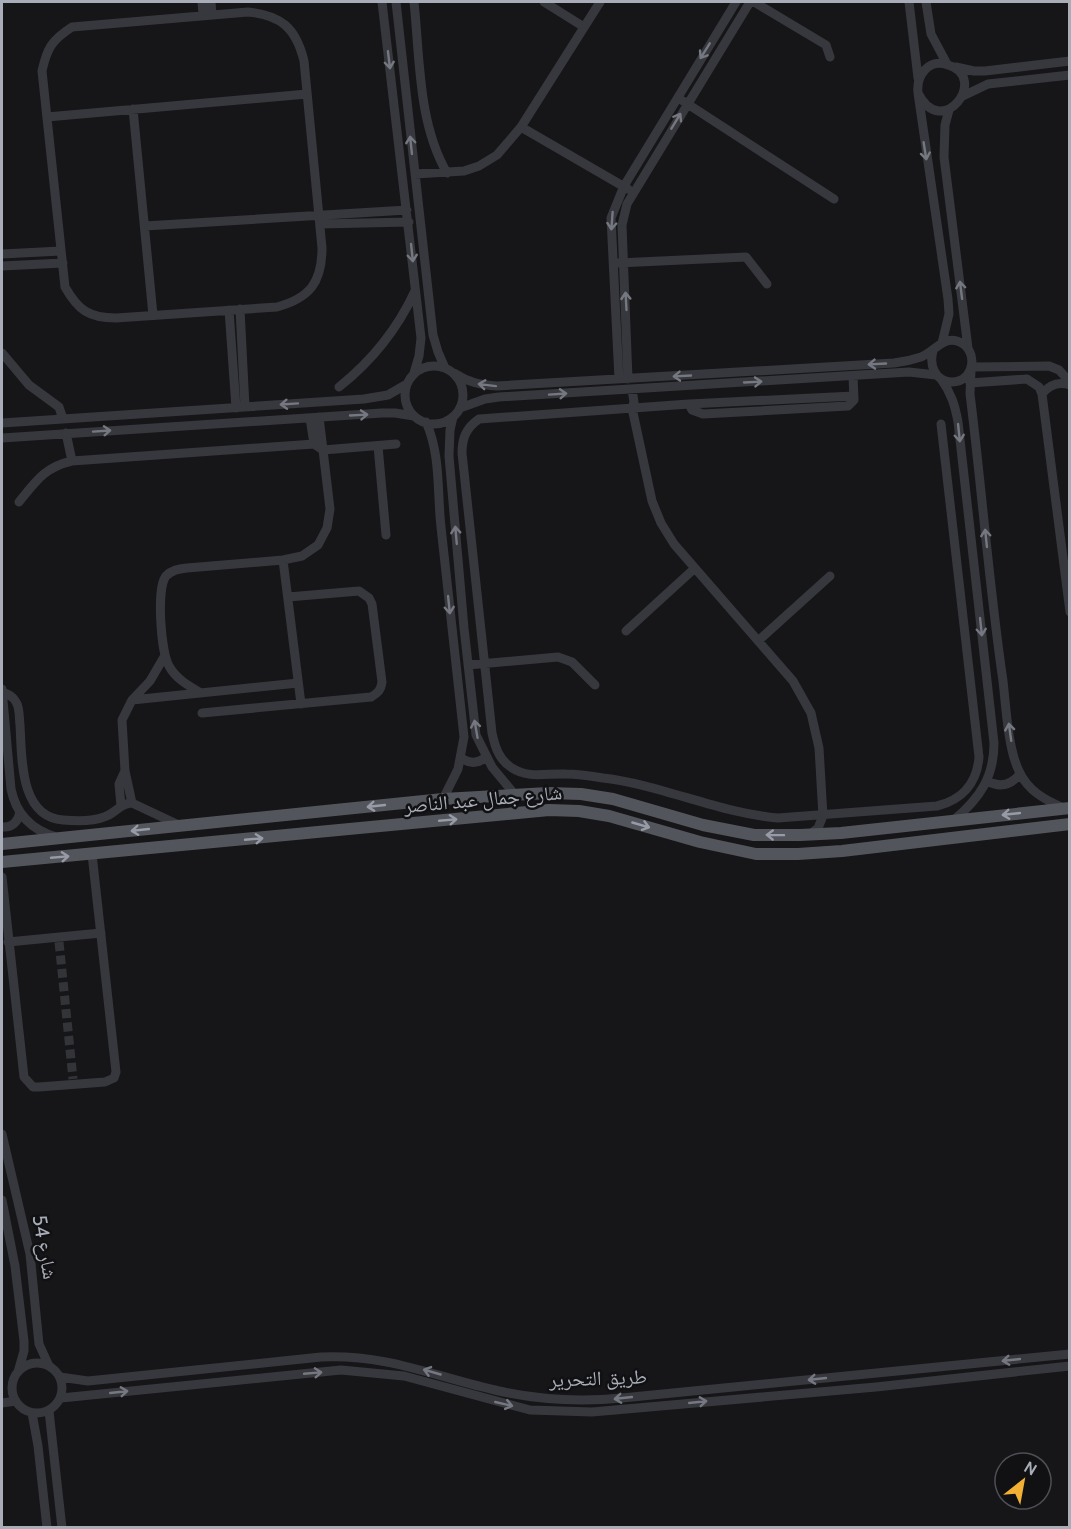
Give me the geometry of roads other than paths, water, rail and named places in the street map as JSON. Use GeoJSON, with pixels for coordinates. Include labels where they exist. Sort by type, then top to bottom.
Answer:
{"type":"FeatureCollection","features":[{"type":"Feature","properties":{"kind":"main road","name":"شارع جمال عبد الناصر"},"geometry":{"type":"LineString","coordinates":[[2,844],[443,799],[548,793],[581,794],[613,799],[704,825],[754,835],[841,833],[1067,808]]}},
{"type":"Feature","properties":{"kind":"main road","name":"شارع جمال عبد الناصر"},"geometry":{"type":"LineString","coordinates":[[2,862],[549,810],[579,811],[609,816],[700,842],[756,854],[798,854],[1070,824]]}},
{"type":"Feature","properties":{"kind":"main road"},"geometry":{"type":"LineString","coordinates":[[308,813],[304,819],[304,825],[309,833]]}},
{"type":"Feature","properties":{"kind":"main road"},"geometry":{"type":"LineString","coordinates":[[273,816],[280,828],[279,836]]}},
{"type":"Feature","properties":{"kind":"street"},"geometry":{"type":"LineString","coordinates":[[202,2],[208,15]]}},
{"type":"Feature","properties":{"kind":"street"},"geometry":{"type":"LineString","coordinates":[[208,15],[211,2]]}},
{"type":"Feature","properties":{"kind":"street"},"geometry":{"type":"LineString","coordinates":[[396,2],[433,335],[438,352],[459,381],[463,399],[453,417],[449,456],[476,735],[486,757],[516,796]]}},
{"type":"Feature","properties":{"kind":"street"},"geometry":{"type":"LineString","coordinates":[[414,2],[426,122],[434,147],[447,173]]}},
{"type":"Feature","properties":{"kind":"street"},"geometry":{"type":"LineString","coordinates":[[544,2],[584,27]]}},
{"type":"Feature","properties":{"kind":"street"},"geometry":{"type":"LineString","coordinates":[[415,174],[464,171],[479,166],[497,155],[521,127],[600,2]]}},
{"type":"Feature","properties":{"kind":"street"},"geometry":{"type":"LineString","coordinates":[[624,379],[611,218],[624,186],[736,2]]}},
{"type":"Feature","properties":{"kind":"street"},"geometry":{"type":"LineString","coordinates":[[624,379],[623,217],[633,192],[686,103],[752,2],[826,45],[830,57]]}},
{"type":"Feature","properties":{"kind":"street"},"geometry":{"type":"LineString","coordinates":[[909,2],[918,93],[948,299],[949,314],[942,343]]}},
{"type":"Feature","properties":{"kind":"street"},"geometry":{"type":"LineString","coordinates":[[918,93],[922,102],[939,111],[949,110],[960,102],[963,96],[963,80],[950,65],[931,34],[926,2]]}},
{"type":"Feature","properties":{"kind":"street"},"geometry":{"type":"LineString","coordinates":[[381,4],[409,222],[421,338],[419,356],[414,373],[407,384],[405,399],[408,409],[414,416]]}},
{"type":"Feature","properties":{"kind":"street"},"geometry":{"type":"LineString","coordinates":[[248,12],[264,14],[279,20],[292,31],[300,45],[307,94],[322,264],[317,280],[307,294],[293,303],[277,307],[102,318],[86,312],[73,301],[65,287],[42,71],[46,53],[56,37],[72,27],[87,25],[248,12]]}},
{"type":"Feature","properties":{"kind":"street"},"geometry":{"type":"LineString","coordinates":[[918,78],[927,68],[940,63],[974,71],[985,71],[1070,62]]}},
{"type":"Feature","properties":{"kind":"street"},"geometry":{"type":"LineString","coordinates":[[963,96],[988,84],[1070,75]]}},
{"type":"Feature","properties":{"kind":"street"},"geometry":{"type":"LineString","coordinates":[[47,117],[307,94]]}},
{"type":"Feature","properties":{"kind":"street"},"geometry":{"type":"LineString","coordinates":[[677,97],[834,199]]}},
{"type":"Feature","properties":{"kind":"street"},"geometry":{"type":"LineString","coordinates":[[395,107],[407,106]]}},
{"type":"Feature","properties":{"kind":"street"},"geometry":{"type":"LineString","coordinates":[[133,109],[153,315]]}},
{"type":"Feature","properties":{"kind":"street"},"geometry":{"type":"LineString","coordinates":[[949,110],[943,141],[944,157],[968,348],[973,360],[970,382],[998,650],[1013,754],[1020,774],[1034,791],[1067,808]]}},
{"type":"Feature","properties":{"kind":"street"},"geometry":{"type":"LineString","coordinates":[[521,127],[633,192]]}},
{"type":"Feature","properties":{"kind":"street"},"geometry":{"type":"LineString","coordinates":[[145,226],[319,219],[407,210]]}},
{"type":"Feature","properties":{"kind":"street"},"geometry":{"type":"LineString","coordinates":[[319,219],[409,222]]}},
{"type":"Feature","properties":{"kind":"street"},"geometry":{"type":"LineString","coordinates":[[2,254],[61,250]]}},
{"type":"Feature","properties":{"kind":"street"},"geometry":{"type":"LineString","coordinates":[[613,263],[746,256],[767,284]]}},
{"type":"Feature","properties":{"kind":"street"},"geometry":{"type":"LineString","coordinates":[[2,266],[63,263]]}},
{"type":"Feature","properties":{"kind":"street"},"geometry":{"type":"LineString","coordinates":[[339,387],[359,371],[387,340],[416,290]]}},
{"type":"Feature","properties":{"kind":"street"},"geometry":{"type":"LineString","coordinates":[[240,309],[240,408]]}},
{"type":"Feature","properties":{"kind":"street"},"geometry":{"type":"LineString","coordinates":[[229,310],[240,408]]}},
{"type":"Feature","properties":{"kind":"street"},"geometry":{"type":"LineString","coordinates":[[414,373],[429,366],[450,371],[467,381],[497,386],[894,363],[920,357],[951,340],[960,342],[968,348]]}},
{"type":"Feature","properties":{"kind":"street"},"geometry":{"type":"LineString","coordinates":[[933,351],[931,364],[950,392],[956,406],[994,756],[987,781],[974,802],[954,820]]}},
{"type":"Feature","properties":{"kind":"street"},"geometry":{"type":"LineString","coordinates":[[2,353],[29,385],[59,407],[63,419]]}},
{"type":"Feature","properties":{"kind":"street"},"geometry":{"type":"LineString","coordinates":[[971,369],[1049,366],[1059,370],[1070,384]]}},
{"type":"Feature","properties":{"kind":"street"},"geometry":{"type":"LineString","coordinates":[[1001,367],[1003,381]]}},
{"type":"Feature","properties":{"kind":"street"},"geometry":{"type":"LineString","coordinates":[[460,408],[485,399],[909,372],[939,377],[949,382],[966,377],[971,369]]}},
{"type":"Feature","properties":{"kind":"street"},"geometry":{"type":"LineString","coordinates":[[853,376],[854,396],[688,404],[479,419],[471,425],[465,433],[462,453],[484,664],[495,747],[501,759],[511,768],[524,774],[537,776],[566,774],[605,778],[647,786],[754,816],[778,818],[937,806],[952,801],[964,792],[974,780],[979,757],[941,424]]}},
{"type":"Feature","properties":{"kind":"street"},"geometry":{"type":"LineString","coordinates":[[970,382],[1027,380],[1039,387],[1042,394],[1070,612]]}},
{"type":"Feature","properties":{"kind":"street"},"geometry":{"type":"LineString","coordinates":[[2,423],[381,397],[388,396],[407,384]]}},
{"type":"Feature","properties":{"kind":"street"},"geometry":{"type":"LineString","coordinates":[[1042,394],[1052,385],[1070,384]]}},
{"type":"Feature","properties":{"kind":"street"},"geometry":{"type":"LineString","coordinates":[[628,389],[626,404],[633,408],[652,501],[661,523],[674,544],[793,681],[811,713],[819,748],[823,816],[828,825],[841,833]]}},
{"type":"Feature","properties":{"kind":"street"},"geometry":{"type":"LineString","coordinates":[[2,438],[395,413],[414,416],[426,422],[440,423],[453,417]]}},
{"type":"Feature","properties":{"kind":"street"},"geometry":{"type":"LineString","coordinates":[[314,444],[315,418]]}},
{"type":"Feature","properties":{"kind":"street"},"geometry":{"type":"LineString","coordinates":[[201,693],[178,678],[164,657],[160,589],[165,578],[174,570],[283,560],[302,556],[318,545],[327,528],[330,509],[323,450],[315,418]]}},
{"type":"Feature","properties":{"kind":"street"},"geometry":{"type":"LineString","coordinates":[[34,421],[34,435]]}},
{"type":"Feature","properties":{"kind":"street"},"geometry":{"type":"LineString","coordinates":[[426,422],[433,440],[436,458],[441,530],[464,737],[461,758],[454,780],[443,799]]}},
{"type":"Feature","properties":{"kind":"street"},"geometry":{"type":"LineString","coordinates":[[66,433],[72,461]]}},
{"type":"Feature","properties":{"kind":"street"},"geometry":{"type":"LineString","coordinates":[[20,502],[44,473],[57,465],[72,461],[314,444],[323,450],[396,444]]}},
{"type":"Feature","properties":{"kind":"street"},"geometry":{"type":"LineString","coordinates":[[378,446],[386,535]]}},
{"type":"Feature","properties":{"kind":"street"},"geometry":{"type":"LineString","coordinates":[[947,476],[964,475]]}},
{"type":"Feature","properties":{"kind":"street"},"geometry":{"type":"LineString","coordinates":[[283,560],[301,704]]}},
{"type":"Feature","properties":{"kind":"street"},"geometry":{"type":"LineString","coordinates":[[626,631],[695,568]]}},
{"type":"Feature","properties":{"kind":"street"},"geometry":{"type":"LineString","coordinates":[[758,641],[830,576]]}},
{"type":"Feature","properties":{"kind":"street"},"geometry":{"type":"LineString","coordinates":[[202,713],[371,697],[381,689],[372,604],[369,598],[359,591],[288,597]]}},
{"type":"Feature","properties":{"kind":"street"},"geometry":{"type":"LineString","coordinates":[[132,803],[125,771],[122,720],[132,700],[150,681],[164,657]]}},
{"type":"Feature","properties":{"kind":"street"},"geometry":{"type":"LineString","coordinates":[[468,665],[563,658],[572,662],[595,685]]}},
{"type":"Feature","properties":{"kind":"street"},"geometry":{"type":"LineString","coordinates":[[132,700],[298,683]]}},
{"type":"Feature","properties":{"kind":"street"},"geometry":{"type":"LineString","coordinates":[[248,688],[250,708]]}},
{"type":"Feature","properties":{"kind":"street"},"geometry":{"type":"LineString","coordinates":[[971,690],[987,688]]}},
{"type":"Feature","properties":{"kind":"street"},"geometry":{"type":"LineString","coordinates":[[2,690],[11,695],[18,706],[24,778],[29,795],[41,811],[51,817],[64,820],[103,818],[121,806],[132,803],[181,826]]}},
{"type":"Feature","properties":{"kind":"street"},"geometry":{"type":"LineString","coordinates":[[2,690],[11,789],[20,812],[36,829],[58,838]]}},
{"type":"Feature","properties":{"kind":"street"},"geometry":{"type":"LineString","coordinates":[[461,758],[474,763],[486,757]]}},
{"type":"Feature","properties":{"kind":"street"},"geometry":{"type":"LineString","coordinates":[[121,806],[119,784],[125,771]]}},
{"type":"Feature","properties":{"kind":"street"},"geometry":{"type":"LineString","coordinates":[[987,781],[1005,785],[1011,783],[1020,774]]}},
{"type":"Feature","properties":{"kind":"street"},"geometry":{"type":"LineString","coordinates":[[2,827],[16,823],[20,812]]}},
{"type":"Feature","properties":{"kind":"street"},"geometry":{"type":"LineString","coordinates":[[809,835],[818,828],[823,816]]}},
{"type":"Feature","properties":{"kind":"street"},"geometry":{"type":"LineString","coordinates":[[2,877],[24,1077],[33,1087],[111,1080],[116,1072],[92,854]]}},
{"type":"Feature","properties":{"kind":"street"},"geometry":{"type":"LineString","coordinates":[[8,942],[59,939],[101,933]]}},
{"type":"Feature","properties":{"kind":"street","name":"شارع 54"},"geometry":{"type":"LineString","coordinates":[[2,1134],[30,1254],[39,1344],[49,1366]]}},
{"type":"Feature","properties":{"kind":"street","name":"شارع 54"},"geometry":{"type":"LineString","coordinates":[[2,1200],[15,1266],[24,1341],[24,1351],[18,1372]]}},
{"type":"Feature","properties":{"kind":"street","name":"طريق التحرير"},"geometry":{"type":"LineString","coordinates":[[60,1377],[88,1381],[338,1356],[389,1361],[517,1395],[560,1400],[602,1400],[1070,1354]]}},
{"type":"Feature","properties":{"kind":"street"},"geometry":{"type":"LineString","coordinates":[[35,1363],[49,1366],[60,1377],[63,1388],[61,1398],[49,1411],[32,1413],[23,1409],[13,1395],[12,1384],[18,1372],[35,1363]]}},
{"type":"Feature","properties":{"kind":"street","name":"طريق التحرير"},"geometry":{"type":"LineString","coordinates":[[61,1398],[341,1370],[404,1376],[530,1410],[592,1412],[876,1387],[1070,1366]]}},
{"type":"Feature","properties":{"kind":"street"},"geometry":{"type":"LineString","coordinates":[[2,1385],[12,1384]]}},
{"type":"Feature","properties":{"kind":"street"},"geometry":{"type":"LineString","coordinates":[[2,1403],[16,1401]]}},
{"type":"Feature","properties":{"kind":"street"},"geometry":{"type":"LineString","coordinates":[[49,1411],[62,1527]]}},
{"type":"Feature","properties":{"kind":"street"},"geometry":{"type":"LineString","coordinates":[[32,1413],[47,1527]]}},
{"type":"Feature","properties":{"kind":"tunnel"},"geometry":{"type":"LineString","coordinates":[[59,942],[73,1079]]}}]}
